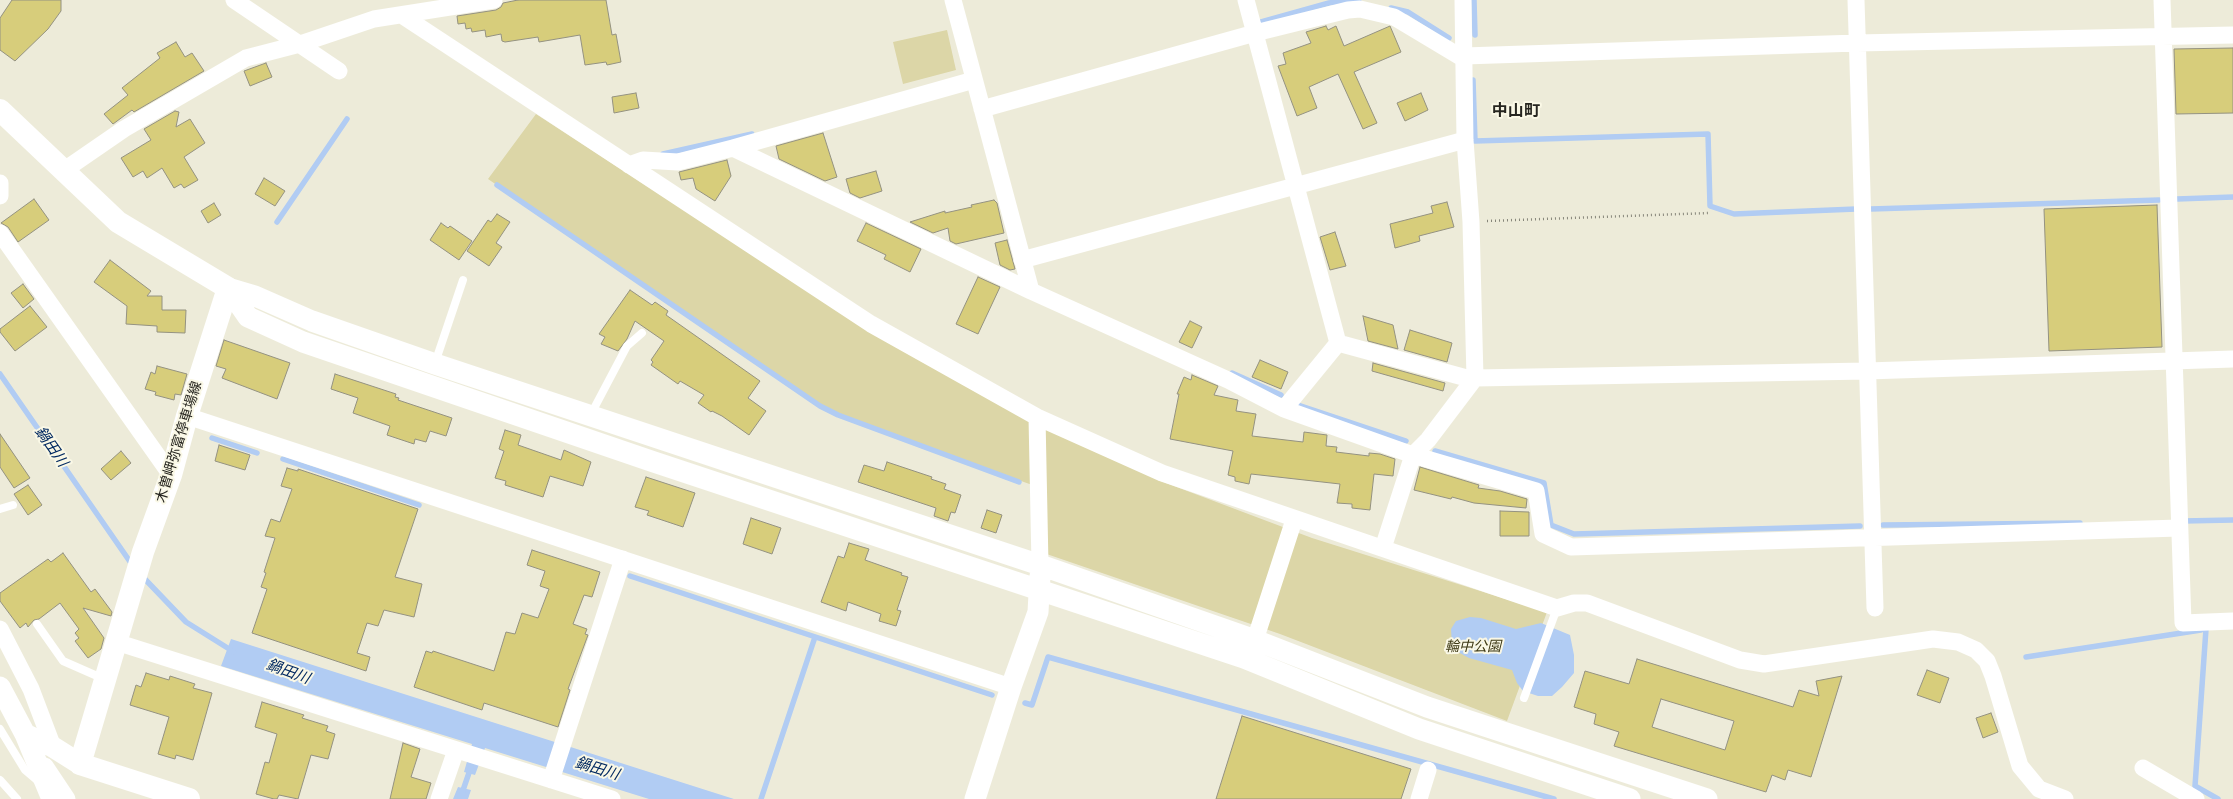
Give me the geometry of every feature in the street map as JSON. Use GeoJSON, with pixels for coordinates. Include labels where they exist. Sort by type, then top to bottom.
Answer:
{"type":"FeatureCollection","features":[{"type":"Feature","properties":{"kind":"main road"},"geometry":{"type":"LineString","coordinates":[[0,110],[118,222],[177,259],[228,288]]}},
{"type":"Feature","properties":{"kind":"main road","name":"木曽岬弥富停車場線"},"geometry":{"type":"LineString","coordinates":[[80,764],[143,552],[171,475],[186,416],[228,288]]}},
{"type":"Feature","properties":{"kind":"main road"},"geometry":{"type":"LineString","coordinates":[[80,764],[189,799]]}},
{"type":"Feature","properties":{"kind":"street"},"geometry":{"type":"LineString","coordinates":[[234,0],[338,71]]}},
{"type":"Feature","properties":{"kind":"street"},"geometry":{"type":"LineString","coordinates":[[64,171],[124,129],[246,58],[300,44],[374,19],[404,16],[494,0]]}},
{"type":"Feature","properties":{"kind":"street"},"geometry":{"type":"LineString","coordinates":[[953,0],[1030,291]]}},
{"type":"Feature","properties":{"kind":"street"},"geometry":{"type":"LineString","coordinates":[[1246,0],[1297,185],[1338,343]]}},
{"type":"Feature","properties":{"kind":"street"},"geometry":{"type":"LineString","coordinates":[[1383,548],[1413,455],[1428,440],[1474,379],[1471,222],[1465,140],[1463,0]]}},
{"type":"Feature","properties":{"kind":"street"},"geometry":{"type":"LineString","coordinates":[[1856,0],[1874,608]]}},
{"type":"Feature","properties":{"kind":"street"},"geometry":{"type":"LineString","coordinates":[[2162,0],[2183,623],[2233,621]]}},
{"type":"Feature","properties":{"kind":"street"},"geometry":{"type":"LineString","coordinates":[[982,109],[1255,33],[1360,8],[1394,17],[1464,58],[1857,43],[2233,35]]}},
{"type":"Feature","properties":{"kind":"street"},"geometry":{"type":"LineString","coordinates":[[404,16],[871,324],[1037,417],[1162,473],[1294,520],[1383,548],[1555,614],[1574,603],[1587,603],[1709,650],[1740,660],[1764,664],[1933,639],[1958,642],[1976,650],[1987,661],[2020,766],[2039,789],[2065,799]]}},
{"type":"Feature","properties":{"kind":"street"},"geometry":{"type":"LineString","coordinates":[[629,165],[642,160],[678,162],[974,80]]}},
{"type":"Feature","properties":{"kind":"street"},"geometry":{"type":"LineString","coordinates":[[1022,260],[1465,140]]}},
{"type":"Feature","properties":{"kind":"street"},"geometry":{"type":"LineString","coordinates":[[733,148],[1030,291],[1228,380],[1284,409],[1413,455],[1536,491],[1543,534],[1571,547],[2179,528]]}},
{"type":"Feature","properties":{"kind":"street"},"geometry":{"type":"LineString","coordinates":[[0,183],[0,196]]}},
{"type":"Feature","properties":{"kind":"street"},"geometry":{"type":"LineString","coordinates":[[0,233],[171,475]]}},
{"type":"Feature","properties":{"kind":"street"},"geometry":{"type":"LineString","coordinates":[[228,288],[255,296],[312,321],[435,364],[1040,566],[1255,640],[1427,707],[1707,799]]}},
{"type":"Feature","properties":{"kind":"street"},"geometry":{"type":"LineString","coordinates":[[228,288],[248,317],[303,342],[651,461],[1244,658],[1419,729],[1630,799]]}},
{"type":"Feature","properties":{"kind":"street"},"geometry":{"type":"LineString","coordinates":[[1338,343],[1474,379],[1867,371],[2233,359]]}},
{"type":"Feature","properties":{"kind":"street"},"geometry":{"type":"LineString","coordinates":[[1284,409],[1338,343]]}},
{"type":"Feature","properties":{"kind":"street"},"geometry":{"type":"LineString","coordinates":[[186,416],[1011,687]]}},
{"type":"Feature","properties":{"kind":"street"},"geometry":{"type":"LineString","coordinates":[[975,799],[1011,687],[1038,612],[1040,506],[1037,417]]}},
{"type":"Feature","properties":{"kind":"street"},"geometry":{"type":"LineString","coordinates":[[1255,640],[1294,520]]}},
{"type":"Feature","properties":{"kind":"street"},"geometry":{"type":"LineString","coordinates":[[552,777],[623,560]]}},
{"type":"Feature","properties":{"kind":"street"},"geometry":{"type":"LineString","coordinates":[[0,629],[31,689],[53,747]]}},
{"type":"Feature","properties":{"kind":"street"},"geometry":{"type":"LineString","coordinates":[[116,642],[492,761],[552,777],[612,799]]}},
{"type":"Feature","properties":{"kind":"street"},"geometry":{"type":"LineString","coordinates":[[0,687],[56,796]]}},
{"type":"Feature","properties":{"kind":"street"},"geometry":{"type":"LineString","coordinates":[[25,734],[53,747],[80,764]]}},
{"type":"Feature","properties":{"kind":"street"},"geometry":{"type":"LineString","coordinates":[[439,799],[460,751]]}},
{"type":"Feature","properties":{"kind":"street"},"geometry":{"type":"LineString","coordinates":[[2143,768],[2196,799]]}},
{"type":"Feature","properties":{"kind":"street"},"geometry":{"type":"LineString","coordinates":[[1419,799],[1428,770]]}},
{"type":"Feature","properties":{"kind":"lane"},"geometry":{"type":"LineString","coordinates":[[435,364],[463,280]]}},
{"type":"Feature","properties":{"kind":"lane"},"geometry":{"type":"LineString","coordinates":[[590,416],[626,346],[642,333]]}},
{"type":"Feature","properties":{"kind":"lane"},"geometry":{"type":"LineString","coordinates":[[0,509],[13,505]]}},
{"type":"Feature","properties":{"kind":"lane"},"geometry":{"type":"LineString","coordinates":[[1524,698],[1555,614]]}},
{"type":"Feature","properties":{"kind":"lane"},"geometry":{"type":"LineString","coordinates":[[37,624],[63,661],[105,680]]}},
{"type":"Feature","properties":{"kind":"lane"},"geometry":{"type":"LineString","coordinates":[[0,729],[25,770],[56,796]]}},
{"type":"Feature","properties":{"kind":"lane"},"geometry":{"type":"LineString","coordinates":[[0,780],[17,799]]}},
{"type":"Feature","properties":{"kind":"path"},"geometry":{"type":"LineString","coordinates":[[1471,222],[1710,213]]}},
{"type":"Feature","properties":{"kind":"green space"},"geometry":{"type":"Polygon","coordinates":[[[947,30],[956,70],[903,84],[893,42],[947,30]]]}},
{"type":"Feature","properties":{"kind":"green space","name":"輪中公園"},"geometry":{"type":"Polygon","coordinates":[[[536,114],[868,330],[1158,480],[1312,538],[1547,612],[1507,721],[1280,634],[1032,549],[1035,486],[838,415],[820,406],[488,179],[536,114]]]}},
{"type":"Feature","properties":{"kind":"water"},"geometry":{"type":"Polygon","coordinates":[[[1470,617],[1481,618],[1516,629],[1541,623],[1570,635],[1574,655],[1574,673],[1552,696],[1538,696],[1523,691],[1517,683],[1512,670],[1469,658],[1458,652],[1452,645],[1451,629],[1456,621],[1470,617]]]}},
{"type":"Feature","properties":{"kind":"water"},"geometry":{"type":"Polygon","coordinates":[[[231,639],[734,799],[649,799],[485,748],[475,775],[464,772],[472,744],[221,666],[231,639]]]}},
{"type":"Feature","properties":{"kind":"water"},"geometry":{"type":"Polygon","coordinates":[[[458,787],[471,790],[468,799],[453,799],[458,787]]]}},
{"type":"Feature","properties":{"kind":"building"},"geometry":{"type":"Polygon","coordinates":[[[12,0],[61,0],[61,11],[48,29],[15,61],[0,50],[0,18],[12,0]]]}},
{"type":"Feature","properties":{"kind":"building"},"geometry":{"type":"Polygon","coordinates":[[[518,0],[606,0],[612,35],[616,34],[621,62],[607,65],[606,62],[585,65],[580,35],[539,42],[538,37],[505,42],[502,41],[501,34],[486,37],[485,30],[472,32],[471,28],[466,29],[465,23],[458,24],[457,16],[496,10],[501,7],[503,3],[518,0]]]}},
{"type":"Feature","properties":{"kind":"building"},"geometry":{"type":"Polygon","coordinates":[[[1326,26],[1328,30],[1336,26],[1344,46],[1390,26],[1401,52],[1354,72],[1377,123],[1363,129],[1338,74],[1309,87],[1317,108],[1297,116],[1278,66],[1286,64],[1283,53],[1311,43],[1306,32],[1326,26]]]}},
{"type":"Feature","properties":{"kind":"building"},"geometry":{"type":"Polygon","coordinates":[[[176,42],[185,57],[192,53],[204,71],[134,112],[132,110],[113,124],[104,114],[128,95],[122,88],[160,58],[157,53],[176,42]]]}},
{"type":"Feature","properties":{"kind":"building"},"geometry":{"type":"Polygon","coordinates":[[[2233,48],[2233,113],[2176,114],[2174,49],[2233,48]]]}},
{"type":"Feature","properties":{"kind":"building"},"geometry":{"type":"Polygon","coordinates":[[[266,63],[272,77],[250,86],[244,71],[266,63]]]}},
{"type":"Feature","properties":{"kind":"building"},"geometry":{"type":"Polygon","coordinates":[[[636,93],[639,108],[614,113],[612,97],[636,93]]]}},
{"type":"Feature","properties":{"kind":"building"},"geometry":{"type":"Polygon","coordinates":[[[1421,93],[1428,110],[1405,121],[1397,103],[1421,93]]]}},
{"type":"Feature","properties":{"kind":"building"},"geometry":{"type":"Polygon","coordinates":[[[175,111],[179,112],[176,127],[190,119],[205,143],[184,157],[198,180],[184,188],[181,184],[174,188],[162,168],[147,178],[143,171],[133,177],[121,158],[151,140],[144,129],[175,111]]]}},
{"type":"Feature","properties":{"kind":"building"},"geometry":{"type":"Polygon","coordinates":[[[823,133],[837,177],[825,181],[779,159],[776,146],[823,133]]]}},
{"type":"Feature","properties":{"kind":"building"},"geometry":{"type":"Polygon","coordinates":[[[727,160],[731,176],[715,201],[696,189],[693,178],[681,180],[679,172],[727,160]]]}},
{"type":"Feature","properties":{"kind":"building"},"geometry":{"type":"Polygon","coordinates":[[[876,171],[882,191],[860,198],[850,193],[846,179],[876,171]]]}},
{"type":"Feature","properties":{"kind":"building"},"geometry":{"type":"Polygon","coordinates":[[[264,178],[285,191],[275,206],[255,194],[264,178]]]}},
{"type":"Feature","properties":{"kind":"building"},"geometry":{"type":"Polygon","coordinates":[[[34,199],[49,220],[18,242],[8,227],[1,223],[34,199]]]}},
{"type":"Feature","properties":{"kind":"building"},"geometry":{"type":"Polygon","coordinates":[[[994,200],[997,203],[1004,233],[956,244],[950,241],[948,228],[933,233],[910,222],[945,211],[945,213],[972,207],[971,205],[994,200]]]}},
{"type":"Feature","properties":{"kind":"building"},"geometry":{"type":"Polygon","coordinates":[[[1447,202],[1454,227],[1419,236],[1420,241],[1395,248],[1390,224],[1433,213],[1431,206],[1447,202]]]}},
{"type":"Feature","properties":{"kind":"building"},"geometry":{"type":"Polygon","coordinates":[[[214,203],[221,215],[208,223],[201,211],[214,203]]]}},
{"type":"Feature","properties":{"kind":"building"},"geometry":{"type":"Polygon","coordinates":[[[2157,205],[2162,347],[2049,351],[2044,209],[2157,205]]]}},
{"type":"Feature","properties":{"kind":"building"},"geometry":{"type":"Polygon","coordinates":[[[497,214],[510,222],[496,243],[502,247],[489,266],[467,251],[488,220],[491,222],[497,214]]]}},
{"type":"Feature","properties":{"kind":"building"},"geometry":{"type":"Polygon","coordinates":[[[441,223],[448,228],[450,226],[472,241],[459,260],[430,240],[441,223]]]}},
{"type":"Feature","properties":{"kind":"building"},"geometry":{"type":"Polygon","coordinates":[[[866,223],[921,249],[910,272],[884,259],[886,255],[857,241],[866,223]]]}},
{"type":"Feature","properties":{"kind":"building"},"geometry":{"type":"Polygon","coordinates":[[[1335,232],[1346,266],[1330,270],[1320,237],[1335,232]]]}},
{"type":"Feature","properties":{"kind":"building"},"geometry":{"type":"Polygon","coordinates":[[[1007,240],[1015,269],[1010,270],[1000,265],[995,243],[1007,240]]]}},
{"type":"Feature","properties":{"kind":"building"},"geometry":{"type":"Polygon","coordinates":[[[110,260],[151,291],[147,296],[162,296],[162,310],[186,310],[185,333],[157,332],[157,326],[126,324],[127,306],[94,282],[110,260]]]}},
{"type":"Feature","properties":{"kind":"building"},"geometry":{"type":"Polygon","coordinates":[[[978,277],[1000,287],[978,334],[956,324],[978,277]]]}},
{"type":"Feature","properties":{"kind":"building"},"geometry":{"type":"Polygon","coordinates":[[[23,284],[34,299],[23,308],[11,293],[23,284]]]}},
{"type":"Feature","properties":{"kind":"building"},"geometry":{"type":"Polygon","coordinates":[[[630,290],[652,305],[655,302],[668,311],[666,315],[760,381],[748,398],[766,411],[749,435],[722,416],[712,411],[711,412],[698,403],[704,395],[680,381],[678,384],[651,365],[653,362],[651,360],[664,341],[635,321],[627,339],[618,351],[601,344],[605,337],[599,334],[630,290]]]}},
{"type":"Feature","properties":{"kind":"building"},"geometry":{"type":"Polygon","coordinates":[[[30,306],[47,327],[15,351],[0,332],[0,329],[30,306]]]}},
{"type":"Feature","properties":{"kind":"building"},"geometry":{"type":"Polygon","coordinates":[[[1363,316],[1393,325],[1398,349],[1368,341],[1363,316]]]}},
{"type":"Feature","properties":{"kind":"building"},"geometry":{"type":"Polygon","coordinates":[[[1190,321],[1202,327],[1192,348],[1179,342],[1190,321]]]}},
{"type":"Feature","properties":{"kind":"building"},"geometry":{"type":"Polygon","coordinates":[[[1410,330],[1452,343],[1447,362],[1404,350],[1410,330]]]}},
{"type":"Feature","properties":{"kind":"building"},"geometry":{"type":"Polygon","coordinates":[[[224,340],[290,363],[277,399],[222,378],[226,369],[216,366],[224,340]]]}},
{"type":"Feature","properties":{"kind":"building"},"geometry":{"type":"Polygon","coordinates":[[[1260,360],[1288,372],[1281,389],[1252,377],[1260,360]]]}},
{"type":"Feature","properties":{"kind":"building"},"geometry":{"type":"Polygon","coordinates":[[[1373,363],[1445,383],[1443,391],[1372,371],[1373,363]]]}},
{"type":"Feature","properties":{"kind":"building"},"geometry":{"type":"Polygon","coordinates":[[[157,366],[187,374],[181,395],[175,394],[174,400],[155,395],[156,392],[145,389],[151,372],[155,374],[157,366]]]}},
{"type":"Feature","properties":{"kind":"building"},"geometry":{"type":"Polygon","coordinates":[[[335,374],[396,394],[395,397],[399,398],[398,400],[452,418],[446,436],[430,431],[426,442],[415,439],[414,444],[387,435],[390,426],[353,413],[358,398],[331,389],[335,374]]]}},
{"type":"Feature","properties":{"kind":"building"},"geometry":{"type":"Polygon","coordinates":[[[1192,375],[1218,386],[1214,395],[1238,400],[1236,411],[1256,414],[1252,436],[1303,442],[1304,432],[1327,435],[1326,446],[1337,447],[1336,452],[1369,456],[1369,453],[1380,454],[1395,459],[1393,476],[1374,474],[1370,510],[1352,508],[1352,504],[1337,503],[1340,484],[1251,474],[1249,484],[1235,481],[1235,477],[1228,475],[1233,451],[1170,439],[1179,394],[1177,394],[1184,377],[1191,380],[1192,375]]]}},
{"type":"Feature","properties":{"kind":"building"},"geometry":{"type":"Polygon","coordinates":[[[505,430],[521,435],[518,445],[561,460],[564,450],[591,462],[583,486],[550,476],[543,497],[505,485],[506,481],[495,478],[504,451],[499,449],[505,430]]]}},
{"type":"Feature","properties":{"kind":"building"},"geometry":{"type":"Polygon","coordinates":[[[0,434],[30,478],[14,488],[0,467],[0,434]]]}},
{"type":"Feature","properties":{"kind":"building"},"geometry":{"type":"Polygon","coordinates":[[[219,445],[250,455],[245,470],[215,461],[219,445]]]}},
{"type":"Feature","properties":{"kind":"building"},"geometry":{"type":"Polygon","coordinates":[[[121,451],[131,463],[111,480],[101,469],[121,451]]]}},
{"type":"Feature","properties":{"kind":"building"},"geometry":{"type":"Polygon","coordinates":[[[887,462],[932,477],[931,479],[946,484],[944,489],[961,495],[955,513],[951,512],[948,521],[934,516],[936,508],[858,482],[864,465],[884,471],[887,462]]]}},
{"type":"Feature","properties":{"kind":"building"},"geometry":{"type":"Polygon","coordinates":[[[1420,467],[1479,485],[1478,488],[1500,491],[1527,499],[1526,508],[1474,503],[1452,497],[1451,499],[1414,490],[1420,467]]]}},
{"type":"Feature","properties":{"kind":"building"},"geometry":{"type":"Polygon","coordinates":[[[287,468],[298,471],[298,469],[418,509],[395,577],[422,584],[414,617],[384,610],[378,626],[367,623],[357,653],[370,657],[366,671],[252,633],[267,589],[261,587],[266,573],[264,572],[275,538],[265,536],[271,519],[280,522],[292,489],[281,486],[287,468]]]}},
{"type":"Feature","properties":{"kind":"building"},"geometry":{"type":"Polygon","coordinates":[[[646,477],[695,493],[683,527],[647,515],[649,511],[635,507],[646,477]]]}},
{"type":"Feature","properties":{"kind":"building"},"geometry":{"type":"Polygon","coordinates":[[[28,485],[42,505],[28,515],[14,494],[28,485]]]}},
{"type":"Feature","properties":{"kind":"building"},"geometry":{"type":"Polygon","coordinates":[[[987,510],[1002,515],[996,533],[981,528],[987,510]]]}},
{"type":"Feature","properties":{"kind":"building"},"geometry":{"type":"Polygon","coordinates":[[[1500,511],[1529,512],[1529,536],[1500,536],[1500,511]]]}},
{"type":"Feature","properties":{"kind":"building"},"geometry":{"type":"Polygon","coordinates":[[[751,518],[781,528],[772,554],[743,544],[751,518]]]}},
{"type":"Feature","properties":{"kind":"building"},"geometry":{"type":"Polygon","coordinates":[[[849,543],[869,549],[865,560],[902,573],[901,575],[908,577],[897,610],[901,611],[896,626],[879,621],[881,614],[848,602],[846,611],[821,602],[838,556],[844,558],[849,543]]]}},
{"type":"Feature","properties":{"kind":"building"},"geometry":{"type":"Polygon","coordinates":[[[532,550],[600,572],[592,597],[584,595],[573,624],[587,629],[585,634],[588,635],[568,689],[570,690],[558,727],[484,703],[482,710],[414,687],[426,651],[432,653],[433,651],[494,671],[506,632],[515,634],[522,613],[538,618],[549,589],[540,586],[545,571],[527,565],[532,550]]]}},
{"type":"Feature","properties":{"kind":"building"},"geometry":{"type":"Polygon","coordinates":[[[63,553],[91,592],[95,589],[112,612],[111,616],[83,608],[104,638],[101,649],[88,658],[75,641],[79,638],[75,633],[79,629],[60,603],[39,619],[34,620],[28,627],[26,623],[20,628],[0,601],[0,593],[48,559],[51,562],[63,553]]]}},
{"type":"Feature","properties":{"kind":"building"},"geometry":{"type":"Polygon","coordinates":[[[1637,659],[1793,707],[1799,690],[1819,696],[1816,681],[1842,676],[1811,777],[1788,770],[1785,780],[1772,775],[1766,792],[1614,746],[1619,732],[1594,724],[1596,714],[1574,707],[1585,671],[1629,684],[1637,659]],[[1661,699],[1652,727],[1725,750],[1734,721],[1661,699]]]}},
{"type":"Feature","properties":{"kind":"building"},"geometry":{"type":"Polygon","coordinates":[[[1927,670],[1949,678],[1940,703],[1917,695],[1927,670]]]}},
{"type":"Feature","properties":{"kind":"building"},"geometry":{"type":"Polygon","coordinates":[[[146,673],[169,680],[170,676],[195,684],[193,688],[212,693],[193,760],[176,755],[175,759],[158,754],[169,717],[130,705],[136,685],[141,687],[146,673]]]}},
{"type":"Feature","properties":{"kind":"building"},"geometry":{"type":"Polygon","coordinates":[[[262,702],[304,715],[302,718],[328,726],[326,731],[335,734],[328,759],[311,755],[298,799],[279,795],[277,799],[274,799],[256,794],[265,762],[269,763],[277,734],[255,727],[262,702]]]}},
{"type":"Feature","properties":{"kind":"building"},"geometry":{"type":"Polygon","coordinates":[[[1991,713],[1998,732],[1983,738],[1976,718],[1991,713]]]}},
{"type":"Feature","properties":{"kind":"building"},"geometry":{"type":"Polygon","coordinates":[[[1242,716],[1411,769],[1401,799],[1216,799],[1242,716]]]}},
{"type":"Feature","properties":{"kind":"building"},"geometry":{"type":"Polygon","coordinates":[[[403,743],[420,749],[411,777],[431,783],[426,799],[390,799],[403,743]]]}},
{"type":"Feature","properties":{"kind":"waterway"},"geometry":{"type":"LineString","coordinates":[[1261,22],[1329,3],[1349,0],[1359,2]]}},
{"type":"Feature","properties":{"kind":"waterway"},"geometry":{"type":"LineString","coordinates":[[1474,0],[1475,35]]}},
{"type":"Feature","properties":{"kind":"waterway"},"geometry":{"type":"LineString","coordinates":[[1391,8],[1408,12],[1449,38]]}},
{"type":"Feature","properties":{"kind":"waterway"},"geometry":{"type":"LineString","coordinates":[[1473,80],[1475,141],[1708,134],[1710,206],[1734,214],[1856,209]]}},
{"type":"Feature","properties":{"kind":"waterway"},"geometry":{"type":"LineString","coordinates":[[277,222],[347,119]]}},
{"type":"Feature","properties":{"kind":"waterway"},"geometry":{"type":"LineString","coordinates":[[663,154],[752,134]]}},
{"type":"Feature","properties":{"kind":"waterway"},"geometry":{"type":"LineString","coordinates":[[497,185],[820,406],[838,415],[1019,482]]}},
{"type":"Feature","properties":{"kind":"waterway"},"geometry":{"type":"LineString","coordinates":[[2177,199],[2233,197]]}},
{"type":"Feature","properties":{"kind":"waterway"},"geometry":{"type":"LineString","coordinates":[[1871,209],[2159,200]]}},
{"type":"Feature","properties":{"kind":"waterway"},"geometry":{"type":"LineString","coordinates":[[1232,373],[1281,395]]}},
{"type":"Feature","properties":{"kind":"waterway","name":"鍋田川"},"geometry":{"type":"LineString","coordinates":[[0,374],[133,566]]}},
{"type":"Feature","properties":{"kind":"waterway"},"geometry":{"type":"LineString","coordinates":[[1295,404],[1406,441]]}},
{"type":"Feature","properties":{"kind":"waterway"},"geometry":{"type":"LineString","coordinates":[[212,438],[257,453]]}},
{"type":"Feature","properties":{"kind":"waterway"},"geometry":{"type":"LineString","coordinates":[[1435,451],[1544,483],[1551,525],[1574,534],[1860,526]]}},
{"type":"Feature","properties":{"kind":"waterway"},"geometry":{"type":"LineString","coordinates":[[283,459],[419,505]]}},
{"type":"Feature","properties":{"kind":"waterway"},"geometry":{"type":"LineString","coordinates":[[2183,521],[2233,520]]}},
{"type":"Feature","properties":{"kind":"waterway"},"geometry":{"type":"LineString","coordinates":[[1883,525],[2080,523]]}},
{"type":"Feature","properties":{"kind":"waterway","name":"鍋田川"},"geometry":{"type":"LineString","coordinates":[[141,575],[186,622],[234,652]]}},
{"type":"Feature","properties":{"kind":"waterway"},"geometry":{"type":"LineString","coordinates":[[630,576],[992,695]]}},
{"type":"Feature","properties":{"kind":"waterway"},"geometry":{"type":"LineString","coordinates":[[2206,629],[2195,786],[2218,799]]}},
{"type":"Feature","properties":{"kind":"waterway"},"geometry":{"type":"LineString","coordinates":[[2026,657],[2201,630]]}},
{"type":"Feature","properties":{"kind":"waterway"},"geometry":{"type":"LineString","coordinates":[[761,799],[815,637]]}},
{"type":"Feature","properties":{"kind":"waterway"},"geometry":{"type":"LineString","coordinates":[[1025,703],[1032,705],[1048,657],[1554,799]]}},
{"type":"Feature","properties":{"kind":"waterway"},"geometry":{"type":"LineString","coordinates":[[460,799],[471,767]]}},
{"type":"Feature","properties":{"kind":"district","name":"中山町"},"geometry":{"type":"Point","coordinates":[1516,111]}}]}
